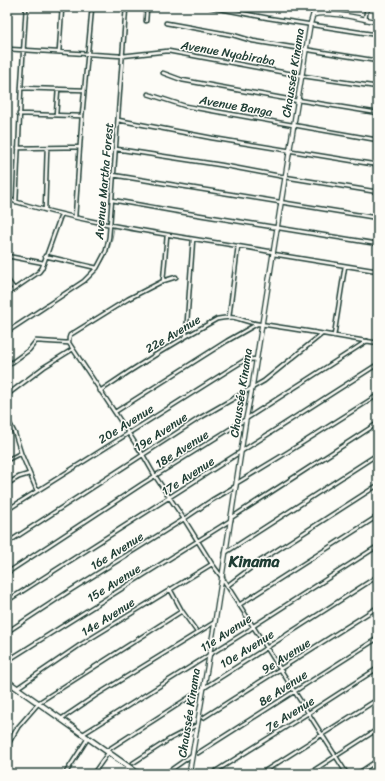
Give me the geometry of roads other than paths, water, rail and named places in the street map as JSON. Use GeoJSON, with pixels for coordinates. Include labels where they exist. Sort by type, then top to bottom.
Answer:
{"type":"FeatureCollection","features":[{"type":"Feature","properties":{"kind":"main road"},"geometry":{"type":"LineString","coordinates":[[7,681],[139,774]]}},
{"type":"Feature","properties":{"kind":"street"},"geometry":{"type":"LineString","coordinates":[[16,202],[19,114],[26,7]]}},
{"type":"Feature","properties":{"kind":"street"},"geometry":{"type":"LineString","coordinates":[[59,53],[62,7]]}},
{"type":"Feature","properties":{"kind":"street"},"geometry":{"type":"LineString","coordinates":[[75,217],[84,90],[92,7]]}},
{"type":"Feature","properties":{"kind":"street","name":"Avenue Martha Forest"},"geometry":{"type":"LineString","coordinates":[[7,332],[84,281],[102,260],[106,251],[110,225],[126,7]]}},
{"type":"Feature","properties":{"kind":"street"},"geometry":{"type":"LineString","coordinates":[[146,22],[147,7]]}},
{"type":"Feature","properties":{"kind":"street"},"geometry":{"type":"LineString","coordinates":[[210,7],[268,18],[378,35]]}},
{"type":"Feature","properties":{"kind":"street"},"geometry":{"type":"LineString","coordinates":[[314,7],[313,15],[323,13],[378,22]]}},
{"type":"Feature","properties":{"kind":"street"},"geometry":{"type":"LineString","coordinates":[[365,20],[367,7]]}},
{"type":"Feature","properties":{"kind":"street","name":"Chaussée Kinama"},"geometry":{"type":"LineString","coordinates":[[189,774],[208,655],[215,622],[221,576],[285,177],[303,76],[310,25],[313,15]]}},
{"type":"Feature","properties":{"kind":"street"},"geometry":{"type":"LineString","coordinates":[[166,22],[195,29],[233,35],[253,41],[378,61]]}},
{"type":"Feature","properties":{"kind":"street","name":"Avenue Nyabiraba"},"geometry":{"type":"LineString","coordinates":[[7,49],[122,56],[168,51],[303,76],[378,87]]}},
{"type":"Feature","properties":{"kind":"street"},"geometry":{"type":"LineString","coordinates":[[164,73],[182,80],[378,113]]}},
{"type":"Feature","properties":{"kind":"street"},"geometry":{"type":"LineString","coordinates":[[21,88],[84,90]]}},
{"type":"Feature","properties":{"kind":"street"},"geometry":{"type":"LineString","coordinates":[[56,115],[58,89]]}},
{"type":"Feature","properties":{"kind":"street","name":"Avenue Banga"},"geometry":{"type":"LineString","coordinates":[[148,94],[185,106],[378,140]]}},
{"type":"Feature","properties":{"kind":"street"},"geometry":{"type":"LineString","coordinates":[[19,114],[82,116]]}},
{"type":"Feature","properties":{"kind":"street"},"geometry":{"type":"LineString","coordinates":[[118,120],[212,138],[378,164]]}},
{"type":"Feature","properties":{"kind":"street"},"geometry":{"type":"LineString","coordinates":[[18,148],[80,147]]}},
{"type":"Feature","properties":{"kind":"street"},"geometry":{"type":"LineString","coordinates":[[45,210],[47,148]]}},
{"type":"Feature","properties":{"kind":"street"},"geometry":{"type":"LineString","coordinates":[[116,149],[221,165],[378,192]]}},
{"type":"Feature","properties":{"kind":"street"},"geometry":{"type":"LineString","coordinates":[[113,174],[378,218]]}},
{"type":"Feature","properties":{"kind":"street"},"geometry":{"type":"LineString","coordinates":[[7,204],[8,200],[62,215],[110,225],[378,271]]}},
{"type":"Feature","properties":{"kind":"street"},"geometry":{"type":"LineString","coordinates":[[112,200],[174,212],[378,244]]}},
{"type":"Feature","properties":{"kind":"street"},"geometry":{"type":"LineString","coordinates":[[7,294],[39,272],[44,263],[45,256],[62,215]]}},
{"type":"Feature","properties":{"kind":"street"},"geometry":{"type":"LineString","coordinates":[[163,281],[167,235]]}},
{"type":"Feature","properties":{"kind":"street"},"geometry":{"type":"LineString","coordinates":[[186,336],[194,239]]}},
{"type":"Feature","properties":{"kind":"street"},"geometry":{"type":"LineString","coordinates":[[238,246],[230,317],[257,324],[378,343]]}},
{"type":"Feature","properties":{"kind":"street"},"geometry":{"type":"LineString","coordinates":[[7,256],[44,263]]}},
{"type":"Feature","properties":{"kind":"street"},"geometry":{"type":"LineString","coordinates":[[45,256],[96,268]]}},
{"type":"Feature","properties":{"kind":"street"},"geometry":{"type":"LineString","coordinates":[[334,336],[345,266]]}},
{"type":"Feature","properties":{"kind":"street"},"geometry":{"type":"LineString","coordinates":[[176,277],[163,281],[123,302],[70,335],[69,343],[143,455],[212,564],[228,585],[347,774]]}},
{"type":"Feature","properties":{"kind":"street"},"geometry":{"type":"LineString","coordinates":[[7,279],[14,289]]}},
{"type":"Feature","properties":{"kind":"street","name":"22e Avenue"},"geometry":{"type":"LineString","coordinates":[[100,391],[129,371],[186,336],[217,319],[230,317]]}},
{"type":"Feature","properties":{"kind":"street"},"geometry":{"type":"LineString","coordinates":[[115,412],[222,344],[257,324]]}},
{"type":"Feature","properties":{"kind":"street","name":"19e Avenue"},"geometry":{"type":"LineString","coordinates":[[7,543],[78,498],[123,466],[143,455],[198,419],[264,381],[322,334]]}},
{"type":"Feature","properties":{"kind":"street"},"geometry":{"type":"LineString","coordinates":[[7,366],[29,350],[36,341],[69,343]]}},
{"type":"Feature","properties":{"kind":"street","name":"18e Avenue"},"geometry":{"type":"LineString","coordinates":[[7,573],[155,476],[246,420],[367,341]]}},
{"type":"Feature","properties":{"kind":"street"},"geometry":{"type":"LineString","coordinates":[[7,395],[44,367],[73,348]]}},
{"type":"Feature","properties":{"kind":"street","name":"20e Avenue"},"geometry":{"type":"LineString","coordinates":[[7,510],[238,364],[249,359],[257,359]]}},
{"type":"Feature","properties":{"kind":"street","name":"17e Avenue"},"geometry":{"type":"LineString","coordinates":[[7,601],[378,364]]}},
{"type":"Feature","properties":{"kind":"street","name":"16e Avenue"},"geometry":{"type":"LineString","coordinates":[[7,632],[378,395]]}},
{"type":"Feature","properties":{"kind":"street"},"geometry":{"type":"LineString","coordinates":[[7,418],[11,424],[29,474],[37,491]]}},
{"type":"Feature","properties":{"kind":"street","name":"15e Avenue"},"geometry":{"type":"LineString","coordinates":[[7,661],[198,541],[378,423]]}},
{"type":"Feature","properties":{"kind":"street"},"geometry":{"type":"LineString","coordinates":[[8,428],[11,424]]}},
{"type":"Feature","properties":{"kind":"street"},"geometry":{"type":"LineString","coordinates":[[7,460],[21,452]]}},
{"type":"Feature","properties":{"kind":"street"},"geometry":{"type":"LineString","coordinates":[[225,553],[378,454]]}},
{"type":"Feature","properties":{"kind":"street"},"geometry":{"type":"LineString","coordinates":[[7,484],[19,477],[29,474]]}},
{"type":"Feature","properties":{"kind":"street"},"geometry":{"type":"LineString","coordinates":[[228,585],[260,561],[378,485]]}},
{"type":"Feature","properties":{"kind":"street"},"geometry":{"type":"LineString","coordinates":[[240,604],[378,516]]}},
{"type":"Feature","properties":{"kind":"street","name":"11e Avenue"},"geometry":{"type":"LineString","coordinates":[[82,735],[378,546]]}},
{"type":"Feature","properties":{"kind":"street","name":"14e Avenue"},"geometry":{"type":"LineString","coordinates":[[16,688],[80,645],[212,564]]}},
{"type":"Feature","properties":{"kind":"street","name":"10e Avenue"},"geometry":{"type":"LineString","coordinates":[[107,752],[203,688],[378,576]]}},
{"type":"Feature","properties":{"kind":"street"},"geometry":{"type":"LineString","coordinates":[[170,589],[182,611],[197,632]]}},
{"type":"Feature","properties":{"kind":"street","name":"9e Avenue"},"geometry":{"type":"LineString","coordinates":[[204,718],[282,670],[378,607]]}},
{"type":"Feature","properties":{"kind":"street"},"geometry":{"type":"LineString","coordinates":[[7,746],[18,727],[47,696],[182,611]]}},
{"type":"Feature","properties":{"kind":"street"},"geometry":{"type":"LineString","coordinates":[[61,719],[215,622]]}},
{"type":"Feature","properties":{"kind":"street","name":"8e Avenue"},"geometry":{"type":"LineString","coordinates":[[198,753],[378,638]]}},
{"type":"Feature","properties":{"kind":"street","name":"7e Avenue"},"geometry":{"type":"LineString","coordinates":[[211,774],[378,668]]}},
{"type":"Feature","properties":{"kind":"street"},"geometry":{"type":"LineString","coordinates":[[260,774],[378,699]]}},
{"type":"Feature","properties":{"kind":"street"},"geometry":{"type":"LineString","coordinates":[[133,763],[170,739],[197,725]]}},
{"type":"Feature","properties":{"kind":"street"},"geometry":{"type":"LineString","coordinates":[[308,774],[378,729]]}},
{"type":"Feature","properties":{"kind":"street"},"geometry":{"type":"LineString","coordinates":[[65,774],[88,738]]}},
{"type":"Feature","properties":{"kind":"street"},"geometry":{"type":"LineString","coordinates":[[93,774],[107,752]]}},
{"type":"Feature","properties":{"kind":"street"},"geometry":{"type":"LineString","coordinates":[[164,774],[192,755]]}},
{"type":"Feature","properties":{"kind":"street"},"geometry":{"type":"LineString","coordinates":[[357,774],[378,760]]}},
{"type":"Feature","properties":{"kind":"waterway"},"geometry":{"type":"LineString","coordinates":[[90,276],[100,266],[107,254],[112,241],[114,227]]}},
{"type":"Feature","properties":{"kind":"waterway"},"geometry":{"type":"LineString","coordinates":[[224,574],[233,593]]}},
{"type":"Feature","properties":{"kind":"waterway"},"geometry":{"type":"LineString","coordinates":[[291,683],[299,696]]}},
{"type":"Feature","properties":{"kind":"waterway"},"geometry":{"type":"LineString","coordinates":[[321,731],[334,751]]}},
{"type":"Feature","properties":{"kind":"district","name":"Kinama"},"geometry":{"type":"Point","coordinates":[254,561]}}]}
